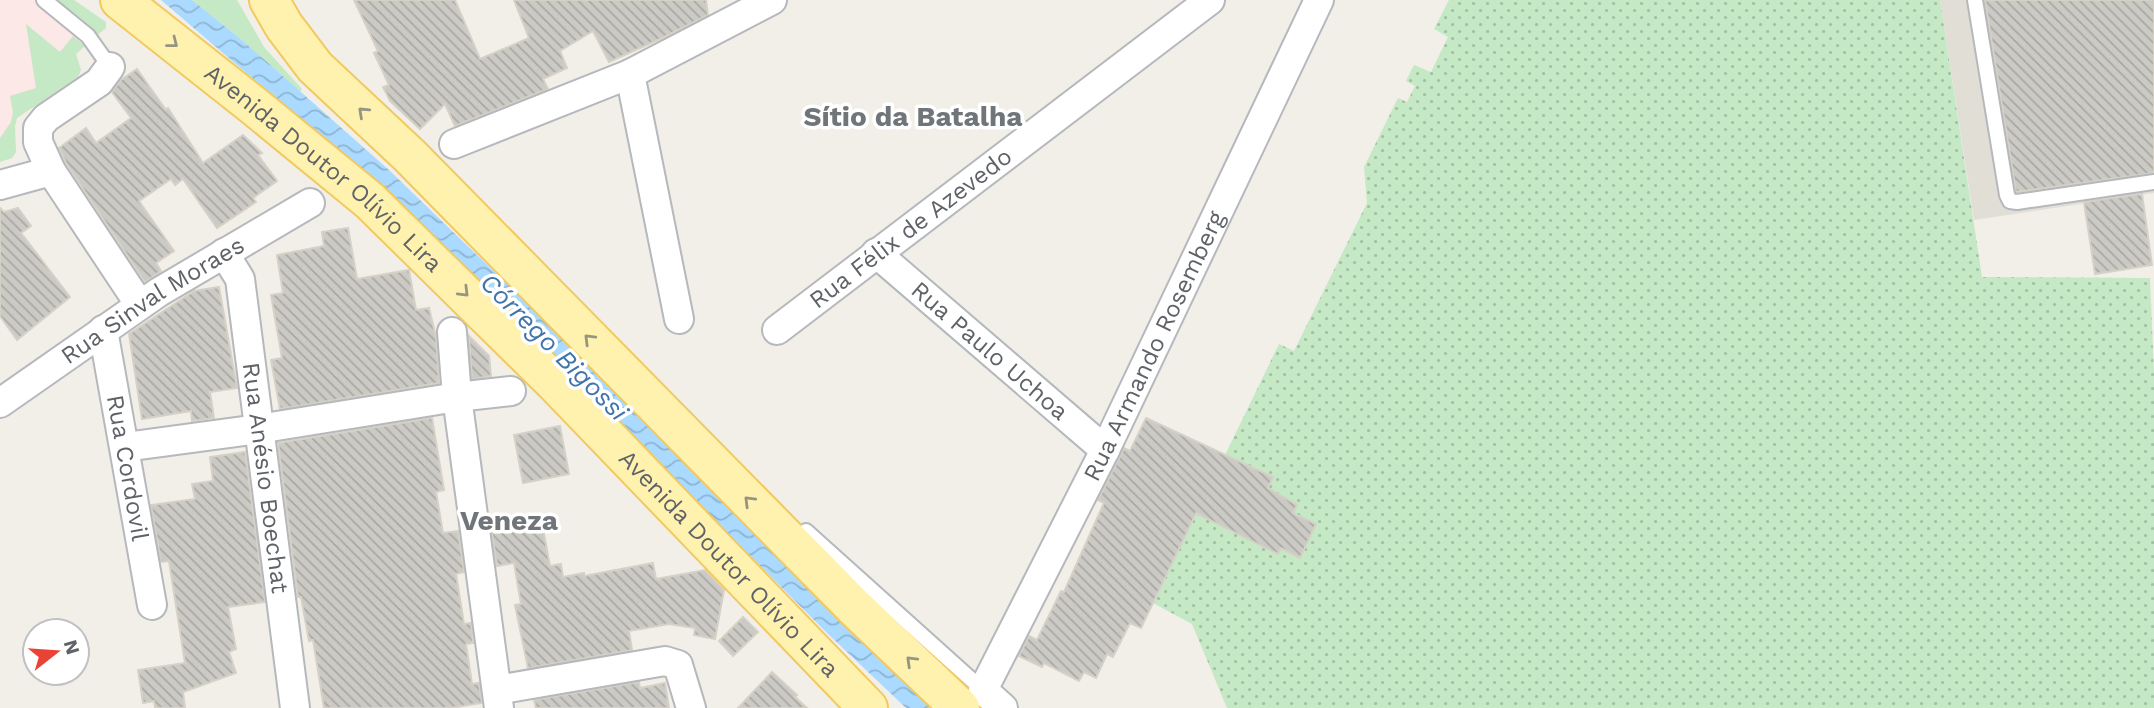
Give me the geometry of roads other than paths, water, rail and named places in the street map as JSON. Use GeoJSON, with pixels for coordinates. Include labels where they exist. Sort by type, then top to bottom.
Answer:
{"type":"FeatureCollection","features":[{"type":"Feature","properties":{"kind":"main road","name":"Avenida Doutor Olívio Lira"},"geometry":{"type":"LineString","coordinates":[[120,0],[370,201],[556,384],[868,708]]}},
{"type":"Feature","properties":{"kind":"main road"},"geometry":{"type":"LineString","coordinates":[[269,0],[284,26],[316,66],[410,156],[854,607],[982,702]]}},
{"type":"Feature","properties":{"kind":"main road"},"geometry":{"type":"LineString","coordinates":[[287,0],[303,45],[316,66]]}},
{"type":"Feature","properties":{"kind":"street","name":"Rua Félix de Azevedo"},"geometry":{"type":"LineString","coordinates":[[777,330],[1210,0]]}},
{"type":"Feature","properties":{"kind":"street","name":"Rua Armando Rosemberg"},"geometry":{"type":"LineString","coordinates":[[982,702],[1319,0]]}},
{"type":"Feature","properties":{"kind":"street"},"geometry":{"type":"LineString","coordinates":[[454,144],[630,74],[758,4]]}},
{"type":"Feature","properties":{"kind":"street"},"geometry":{"type":"LineString","coordinates":[[110,67],[99,82],[46,118],[38,128],[38,142],[51,171],[140,305]]}},
{"type":"Feature","properties":{"kind":"street"},"geometry":{"type":"LineString","coordinates":[[630,74],[679,319]]}},
{"type":"Feature","properties":{"kind":"street"},"geometry":{"type":"LineString","coordinates":[[0,185],[51,171]]}},
{"type":"Feature","properties":{"kind":"street","name":"Rua Sinval Moraes"},"geometry":{"type":"LineString","coordinates":[[0,403],[140,305],[310,203]]}},
{"type":"Feature","properties":{"kind":"street","name":"Rua Anésio Boechat"},"geometry":{"type":"LineString","coordinates":[[224,253],[240,279],[295,708]]}},
{"type":"Feature","properties":{"kind":"street","name":"Rua Paulo Uchoa"},"geometry":{"type":"LineString","coordinates":[[876,253],[1105,450]]}},
{"type":"Feature","properties":{"kind":"street","name":"Rua Cordovil"},"geometry":{"type":"LineString","coordinates":[[103,330],[152,605]]}},
{"type":"Feature","properties":{"kind":"street"},"geometry":{"type":"LineString","coordinates":[[452,332],[457,397],[498,699],[665,661],[678,665],[691,708]]}},
{"type":"Feature","properties":{"kind":"street"},"geometry":{"type":"LineString","coordinates":[[125,447],[511,391]]}},
{"type":"Feature","properties":{"kind":"lane"},"geometry":{"type":"LineString","coordinates":[[44,0],[88,36],[110,67]]}},
{"type":"Feature","properties":{"kind":"lane"},"geometry":{"type":"LineString","coordinates":[[1975,0],[2010,201],[2154,182]]}},
{"type":"Feature","properties":{"kind":"lane"},"geometry":{"type":"LineString","coordinates":[[806,531],[982,702]]}},
{"type":"Feature","properties":{"kind":"water","name":"Córrego Bigossi"},"geometry":{"type":"Polygon","coordinates":[[[161,0],[192,0],[242,40],[389,170],[537,313],[840,620],[933,708],[906,708],[827,633],[375,183],[161,0]]]}},
{"type":"Feature","properties":{"kind":"district","name":"Sítio da Batalha"},"geometry":{"type":"Point","coordinates":[913,116]}},
{"type":"Feature","properties":{"kind":"district","name":"Veneza"},"geometry":{"type":"Point","coordinates":[509,520]}}]}
